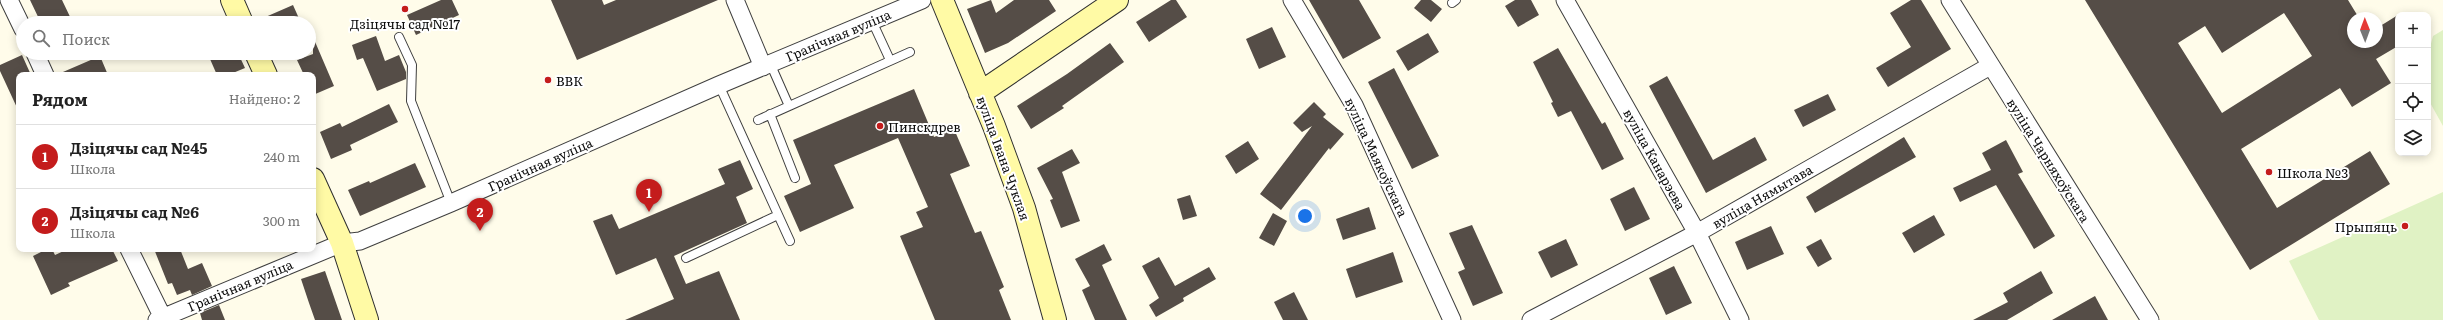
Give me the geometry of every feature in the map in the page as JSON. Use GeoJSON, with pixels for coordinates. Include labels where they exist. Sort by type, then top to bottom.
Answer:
{"type":"FeatureCollection","features":[{"type":"Feature","properties":{"kind":"street"},"geometry":{"type":"LineString","coordinates":[[9,0],[17,16]]}},
{"type":"Feature","properties":{"kind":"street"},"geometry":{"type":"LineString","coordinates":[[232,0],[239,16]]}},
{"type":"Feature","properties":{"kind":"street"},"geometry":{"type":"LineString","coordinates":[[735,0],[766,65]]}},
{"type":"Feature","properties":{"kind":"street","name":"Гранічная вуліца"},"geometry":{"type":"LineString","coordinates":[[161,319],[342,243],[360,241],[451,203],[719,85],[922,0]]}},
{"type":"Feature","properties":{"kind":"street","name":"вуліца Івана Чуклая"},"geometry":{"type":"LineString","coordinates":[[942,0],[980,93],[1024,208],[1055,320]]}},
{"type":"Feature","properties":{"kind":"street"},"geometry":{"type":"LineString","coordinates":[[980,93],[1117,0]]}},
{"type":"Feature","properties":{"kind":"street","name":"вуліца Маякоўскага"},"geometry":{"type":"LineString","coordinates":[[1292,0],[1354,105],[1452,320]]}},
{"type":"Feature","properties":{"kind":"street","name":"вуліца Канарэева"},"geometry":{"type":"LineString","coordinates":[[1565,0],[1696,233],[1740,320]]}},
{"type":"Feature","properties":{"kind":"street","name":"вуліца Чарняхоўскага"},"geometry":{"type":"LineString","coordinates":[[1950,0],[2150,320]]}},
{"type":"Feature","properties":{"kind":"street"},"geometry":{"type":"LineString","coordinates":[[38,60],[44,72]]}},
{"type":"Feature","properties":{"kind":"street"},"geometry":{"type":"LineString","coordinates":[[259,60],[265,72]]}},
{"type":"Feature","properties":{"kind":"street","name":"вуліца Нямытава"},"geometry":{"type":"LineString","coordinates":[[1531,320],[1696,233],[1990,66]]}},
{"type":"Feature","properties":{"kind":"street"},"geometry":{"type":"LineString","coordinates":[[316,186],[342,243],[367,320]]}},
{"type":"Feature","properties":{"kind":"street"},"geometry":{"type":"LineString","coordinates":[[130,252],[161,319]]}},
{"type":"Feature","properties":{"kind":"lane"},"geometry":{"type":"LineString","coordinates":[[872,21],[890,60]]}},
{"type":"Feature","properties":{"kind":"lane"},"geometry":{"type":"LineString","coordinates":[[399,37],[412,65],[410,101],[451,203]]}},
{"type":"Feature","properties":{"kind":"lane"},"geometry":{"type":"LineString","coordinates":[[758,120],[910,52]]}},
{"type":"Feature","properties":{"kind":"lane"},"geometry":{"type":"LineString","coordinates":[[766,65],[789,106]]}},
{"type":"Feature","properties":{"kind":"lane"},"geometry":{"type":"LineString","coordinates":[[719,85],[790,241]]}},
{"type":"Feature","properties":{"kind":"lane"},"geometry":{"type":"LineString","coordinates":[[770,114],[795,178]]}},
{"type":"Feature","properties":{"kind":"lane"},"geometry":{"type":"LineString","coordinates":[[686,258],[778,215]]}},
{"type":"Feature","properties":{"kind":"green space"},"geometry":{"type":"Polygon","coordinates":[[[2443,30],[2443,126],[2431,104],[2431,44],[2433,36],[2443,30]]]}},
{"type":"Feature","properties":{"kind":"green space","name":"Прыпяць"},"geometry":{"type":"Polygon","coordinates":[[[2443,192],[2443,320],[2319,320],[2289,261],[2443,192]]]}},
{"type":"Feature","properties":{"kind":"building"},"geometry":{"type":"Polygon","coordinates":[[[30,0],[62,0],[70,16],[38,16],[30,0]]]}},
{"type":"Feature","properties":{"kind":"building"},"geometry":{"type":"Polygon","coordinates":[[[441,0],[452,0],[459,15],[416,35],[407,15],[441,0]]]}},
{"type":"Feature","properties":{"kind":"building"},"geometry":{"type":"Polygon","coordinates":[[[551,0],[602,0],[604,5],[616,0],[718,0],[577,60],[551,0]]]}},
{"type":"Feature","properties":{"kind":"building"},"geometry":{"type":"Polygon","coordinates":[[[991,0],[996,13],[1014,0],[1049,0],[1056,11],[1008,43],[985,53],[967,9],[991,0]]]}},
{"type":"Feature","properties":{"kind":"building"},"geometry":{"type":"Polygon","coordinates":[[[1171,0],[1176,0],[1187,17],[1149,42],[1136,22],[1171,0]]]}},
{"type":"Feature","properties":{"kind":"building"},"geometry":{"type":"Polygon","coordinates":[[[1309,0],[1359,0],[1381,38],[1343,59],[1309,0]]]}},
{"type":"Feature","properties":{"kind":"building"},"geometry":{"type":"Polygon","coordinates":[[[1421,0],[1431,0],[1442,9],[1431,22],[1414,8],[1421,0]]]}},
{"type":"Feature","properties":{"kind":"building"},"geometry":{"type":"Polygon","coordinates":[[[1515,0],[1531,0],[1539,15],[1518,27],[1505,6],[1515,0]]]}},
{"type":"Feature","properties":{"kind":"building"},"geometry":{"type":"Polygon","coordinates":[[[1911,0],[1921,0],[1951,49],[1888,87],[1876,68],[1911,47],[1890,13],[1911,0]]]}},
{"type":"Feature","properties":{"kind":"building"},"geometry":{"type":"Polygon","coordinates":[[[2085,0],[2348,0],[2355,12],[2347,12],[2347,48],[2383,48],[2383,24],[2395,17],[2395,48],[2376,59],[2391,83],[2352,107],[2340,88],[2241,149],[2277,208],[2370,151],[2390,184],[2250,270],[2085,0]],[[2284,13],[2222,53],[2205,26],[2178,43],[2222,113],[2312,56],[2284,13]]]}},
{"type":"Feature","properties":{"kind":"building"},"geometry":{"type":"Polygon","coordinates":[[[293,5],[298,16],[268,16],[293,5]]]}},
{"type":"Feature","properties":{"kind":"building"},"geometry":{"type":"Polygon","coordinates":[[[1272,27],[1286,57],[1259,69],[1246,39],[1272,27]]]}},
{"type":"Feature","properties":{"kind":"building"},"geometry":{"type":"Polygon","coordinates":[[[1428,33],[1439,52],[1408,71],[1396,51],[1428,33]]]}},
{"type":"Feature","properties":{"kind":"building"},"geometry":{"type":"Polygon","coordinates":[[[376,36],[385,61],[399,55],[406,72],[406,79],[377,91],[363,58],[357,60],[352,45],[376,36]]]}},
{"type":"Feature","properties":{"kind":"building"},"geometry":{"type":"Polygon","coordinates":[[[1110,43],[1124,62],[1062,106],[1064,108],[1031,129],[1017,106],[1067,74],[1110,43]]]}},
{"type":"Feature","properties":{"kind":"building"},"geometry":{"type":"Polygon","coordinates":[[[316,44],[334,86],[316,94],[316,72],[303,72],[297,60],[316,60],[316,44]]]}},
{"type":"Feature","properties":{"kind":"building"},"geometry":{"type":"Polygon","coordinates":[[[1558,48],[1602,124],[1605,122],[1624,159],[1602,170],[1571,111],[1558,117],[1551,103],[1553,102],[1533,62],[1558,48]]]}},
{"type":"Feature","properties":{"kind":"building"},"geometry":{"type":"Polygon","coordinates":[[[16,58],[16,60],[24,60],[30,72],[16,72],[16,106],[0,71],[0,65],[16,58]]]}},
{"type":"Feature","properties":{"kind":"building"},"geometry":{"type":"Polygon","coordinates":[[[91,60],[102,60],[107,72],[63,72],[91,60]]]}},
{"type":"Feature","properties":{"kind":"building"},"geometry":{"type":"Polygon","coordinates":[[[210,60],[241,60],[245,68],[235,72],[216,72],[210,60]]]}},
{"type":"Feature","properties":{"kind":"building"},"geometry":{"type":"Polygon","coordinates":[[[1394,68],[1439,156],[1412,169],[1368,82],[1394,68]]]}},
{"type":"Feature","properties":{"kind":"building"},"geometry":{"type":"Polygon","coordinates":[[[1667,76],[1713,160],[1755,137],[1767,160],[1706,193],[1649,86],[1667,76]]]}},
{"type":"Feature","properties":{"kind":"building"},"geometry":{"type":"Polygon","coordinates":[[[914,89],[934,137],[954,129],[970,166],[950,174],[975,233],[981,231],[1004,287],[999,290],[1011,320],[935,320],[900,236],[923,227],[916,212],[928,207],[898,138],[834,165],[854,208],[800,232],[784,196],[811,184],[793,140],[914,89]]]}},
{"type":"Feature","properties":{"kind":"building"},"geometry":{"type":"Polygon","coordinates":[[[1828,94],[1836,110],[1803,127],[1794,110],[1828,94]]]}},
{"type":"Feature","properties":{"kind":"building"},"geometry":{"type":"Polygon","coordinates":[[[1314,102],[1326,114],[1323,117],[1344,134],[1330,150],[1329,148],[1281,210],[1260,194],[1312,126],[1302,132],[1293,123],[1314,102]]]}},
{"type":"Feature","properties":{"kind":"building"},"geometry":{"type":"Polygon","coordinates":[[[389,104],[398,122],[350,145],[352,150],[331,159],[320,132],[340,123],[342,127],[389,104]]]}},
{"type":"Feature","properties":{"kind":"building"},"geometry":{"type":"Polygon","coordinates":[[[1904,137],[1916,157],[1815,213],[1806,197],[1904,137]]]}},
{"type":"Feature","properties":{"kind":"building"},"geometry":{"type":"Polygon","coordinates":[[[2006,140],[2023,172],[2018,174],[2055,236],[2034,249],[1996,185],[1960,202],[1953,188],[1991,170],[1982,153],[2006,140]]]}},
{"type":"Feature","properties":{"kind":"building"},"geometry":{"type":"Polygon","coordinates":[[[1248,141],[1259,159],[1236,174],[1225,156],[1248,141]]]}},
{"type":"Feature","properties":{"kind":"building"},"geometry":{"type":"Polygon","coordinates":[[[1072,149],[1080,163],[1062,172],[1080,221],[1061,228],[1050,200],[1053,199],[1037,168],[1072,149]]]}},
{"type":"Feature","properties":{"kind":"building"},"geometry":{"type":"Polygon","coordinates":[[[740,160],[753,189],[736,197],[747,223],[674,256],[686,284],[719,271],[740,320],[625,320],[674,299],[656,258],[616,275],[593,221],[612,214],[619,229],[725,184],[718,169],[740,160]]]}},
{"type":"Feature","properties":{"kind":"building"},"geometry":{"type":"Polygon","coordinates":[[[415,163],[426,187],[360,216],[348,190],[369,181],[370,183],[415,163]]]}},
{"type":"Feature","properties":{"kind":"building"},"geometry":{"type":"Polygon","coordinates":[[[1634,187],[1650,219],[1625,231],[1610,199],[1634,187]]]}},
{"type":"Feature","properties":{"kind":"building"},"geometry":{"type":"Polygon","coordinates":[[[1190,195],[1197,216],[1183,220],[1177,199],[1190,195]]]}},
{"type":"Feature","properties":{"kind":"building"},"geometry":{"type":"Polygon","coordinates":[[[1369,207],[1376,229],[1343,240],[1336,219],[1369,207]]]}},
{"type":"Feature","properties":{"kind":"building"},"geometry":{"type":"Polygon","coordinates":[[[1273,213],[1287,221],[1274,246],[1259,238],[1273,213]]]}},
{"type":"Feature","properties":{"kind":"building"},"geometry":{"type":"Polygon","coordinates":[[[1934,215],[1945,235],[1914,253],[1902,233],[1934,215]]]}},
{"type":"Feature","properties":{"kind":"building"},"geometry":{"type":"Polygon","coordinates":[[[1472,225],[1503,293],[1473,306],[1458,272],[1465,269],[1449,233],[1472,225]]]}},
{"type":"Feature","properties":{"kind":"building"},"geometry":{"type":"Polygon","coordinates":[[[1771,226],[1784,254],[1747,270],[1735,242],[1771,226]]]}},
{"type":"Feature","properties":{"kind":"building"},"geometry":{"type":"Polygon","coordinates":[[[1566,239],[1578,265],[1551,278],[1538,252],[1566,239]]]}},
{"type":"Feature","properties":{"kind":"building"},"geometry":{"type":"Polygon","coordinates":[[[1821,239],[1832,259],[1818,267],[1806,247],[1821,239]]]}},
{"type":"Feature","properties":{"kind":"building"},"geometry":{"type":"Polygon","coordinates":[[[1104,244],[1112,260],[1102,265],[1127,320],[1095,320],[1082,290],[1090,286],[1075,259],[1104,244]]]}},
{"type":"Feature","properties":{"kind":"building"},"geometry":{"type":"Polygon","coordinates":[[[41,252],[54,252],[55,255],[62,252],[114,252],[118,261],[68,283],[70,286],[51,295],[33,256],[41,252]]]}},
{"type":"Feature","properties":{"kind":"building"},"geometry":{"type":"Polygon","coordinates":[[[155,252],[181,252],[188,269],[202,263],[212,286],[192,295],[190,290],[177,295],[172,283],[168,284],[155,252]]]}},
{"type":"Feature","properties":{"kind":"building"},"geometry":{"type":"Polygon","coordinates":[[[1393,252],[1403,282],[1356,298],[1346,269],[1393,252]]]}},
{"type":"Feature","properties":{"kind":"building"},"geometry":{"type":"Polygon","coordinates":[[[1159,257],[1175,286],[1209,267],[1216,279],[1183,298],[1184,301],[1156,317],[1149,305],[1159,298],[1142,266],[1159,257]]]}},
{"type":"Feature","properties":{"kind":"building"},"geometry":{"type":"Polygon","coordinates":[[[1674,266],[1692,303],[1666,315],[1649,278],[1674,266]]]}},
{"type":"Feature","properties":{"kind":"building"},"geometry":{"type":"Polygon","coordinates":[[[325,271],[342,320],[315,320],[309,303],[301,279],[325,271]]]}},
{"type":"Feature","properties":{"kind":"building"},"geometry":{"type":"Polygon","coordinates":[[[2041,271],[2053,293],[2007,320],[1973,320],[2008,302],[2003,293],[2041,271]]]}},
{"type":"Feature","properties":{"kind":"building"},"geometry":{"type":"Polygon","coordinates":[[[1294,292],[1308,320],[1283,320],[1274,302],[1294,292]]]}},
{"type":"Feature","properties":{"kind":"building"},"geometry":{"type":"Polygon","coordinates":[[[2095,296],[2108,320],[2052,320],[2095,296]]]}},
{"type":"Feature","properties":{"kind":"building"},"geometry":{"type":"Polygon","coordinates":[[[219,305],[225,320],[202,320],[200,313],[219,305]]]}},
{"type":"Feature","properties":{"kind":"place","name":"Дзіцячы сад №17"},"geometry":{"type":"Point","coordinates":[405,9]}},
{"type":"Feature","properties":{"kind":"place","name":"ВВК"},"geometry":{"type":"Point","coordinates":[548,80]}},
{"type":"Feature","properties":{"kind":"place","name":"Пинскдрев"},"geometry":{"type":"Point","coordinates":[880,126]}},
{"type":"Feature","properties":{"kind":"place","name":"Школа №3"},"geometry":{"type":"Point","coordinates":[2269,172]}},
{"type":"Feature","properties":{"kind":"place","name":"Дзіцячы сад №45"},"geometry":{"type":"Point","coordinates":[649,212]}},
{"type":"Feature","properties":{"kind":"place","name":"Прыпяць"},"geometry":{"type":"Point","coordinates":[2405,226]}},
{"type":"Feature","properties":{"kind":"place","name":"Дзіцячы сад №6"},"geometry":{"type":"Point","coordinates":[480,231]}}]}
